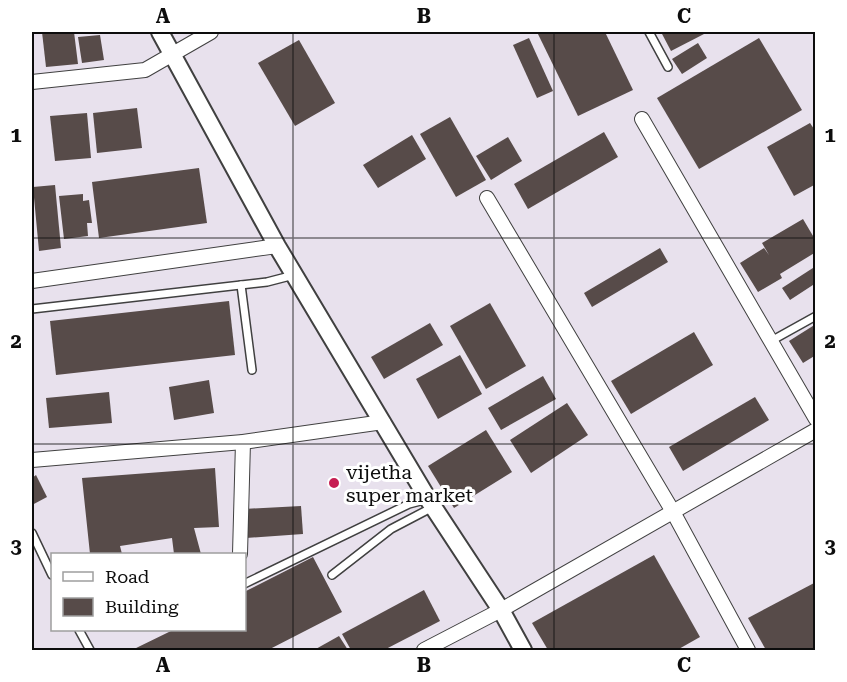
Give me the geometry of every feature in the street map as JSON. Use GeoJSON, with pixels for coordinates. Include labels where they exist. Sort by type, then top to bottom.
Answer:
{"type":"FeatureCollection","features":[{"type":"Feature","properties":{"kind":"street"},"geometry":{"type":"LineString","coordinates":[[160,32],[294,275],[431,503],[501,610],[523,651]]}},
{"type":"Feature","properties":{"kind":"street"},"geometry":{"type":"LineString","coordinates":[[32,82],[145,70],[211,32]]}},
{"type":"Feature","properties":{"kind":"street"},"geometry":{"type":"LineString","coordinates":[[642,119],[816,419]]}},
{"type":"Feature","properties":{"kind":"street"},"geometry":{"type":"LineString","coordinates":[[488,198],[672,510],[748,651]]}},
{"type":"Feature","properties":{"kind":"street"},"geometry":{"type":"LineString","coordinates":[[32,281],[277,246]]}},
{"type":"Feature","properties":{"kind":"street"},"geometry":{"type":"LineString","coordinates":[[32,460],[243,442],[383,422]]}},
{"type":"Feature","properties":{"kind":"street"},"geometry":{"type":"LineString","coordinates":[[424,651],[501,610],[672,510],[816,430]]}},
{"type":"Feature","properties":{"kind":"street"},"geometry":{"type":"LineString","coordinates":[[240,553],[243,442]]}},
{"type":"Feature","properties":{"kind":"lane"},"geometry":{"type":"LineString","coordinates":[[649,32],[668,67]]}},
{"type":"Feature","properties":{"kind":"lane"},"geometry":{"type":"LineString","coordinates":[[32,309],[241,285],[294,275]]}},
{"type":"Feature","properties":{"kind":"lane"},"geometry":{"type":"LineString","coordinates":[[241,285],[252,370]]}},
{"type":"Feature","properties":{"kind":"lane"},"geometry":{"type":"LineString","coordinates":[[771,341],[816,316]]}},
{"type":"Feature","properties":{"kind":"lane"},"geometry":{"type":"LineString","coordinates":[[332,575],[392,529],[431,503]]}},
{"type":"Feature","properties":{"kind":"lane"},"geometry":{"type":"LineString","coordinates":[[246,583],[409,504],[431,503]]}},
{"type":"Feature","properties":{"kind":"lane"},"geometry":{"type":"LineString","coordinates":[[32,533],[51,573]]}},
{"type":"Feature","properties":{"kind":"lane"},"geometry":{"type":"LineString","coordinates":[[80,631],[90,651]]}},
{"type":"Feature","properties":{"kind":"shaded area"},"geometry":{"type":"Polygon","coordinates":[[[32,32],[815,32],[815,650],[32,650],[32,32]]]}},
{"type":"Feature","properties":{"kind":"building"},"geometry":{"type":"Polygon","coordinates":[[[42,32],[74,32],[78,64],[46,67],[42,32]]]}},
{"type":"Feature","properties":{"kind":"building"},"geometry":{"type":"Polygon","coordinates":[[[537,32],[605,32],[633,90],[578,116],[537,32]]]}},
{"type":"Feature","properties":{"kind":"building"},"geometry":{"type":"Polygon","coordinates":[[[661,32],[703,32],[704,34],[671,51],[661,32]]]}},
{"type":"Feature","properties":{"kind":"building"},"geometry":{"type":"Polygon","coordinates":[[[100,35],[104,60],[82,63],[78,37],[100,35]]]}},
{"type":"Feature","properties":{"kind":"building"},"geometry":{"type":"Polygon","coordinates":[[[529,38],[553,91],[537,98],[513,45],[529,38]]]}},
{"type":"Feature","properties":{"kind":"building"},"geometry":{"type":"Polygon","coordinates":[[[759,38],[802,110],[699,169],[657,98],[759,38]]]}},
{"type":"Feature","properties":{"kind":"building"},"geometry":{"type":"Polygon","coordinates":[[[299,40],[335,103],[295,126],[258,63],[299,40]]]}},
{"type":"Feature","properties":{"kind":"building"},"geometry":{"type":"Polygon","coordinates":[[[698,43],[707,58],[682,74],[672,59],[698,43]]]}},
{"type":"Feature","properties":{"kind":"building"},"geometry":{"type":"Polygon","coordinates":[[[137,108],[142,148],[97,153],[93,113],[137,108]]]}},
{"type":"Feature","properties":{"kind":"building"},"geometry":{"type":"Polygon","coordinates":[[[87,113],[91,158],[55,161],[50,116],[87,113]]]}},
{"type":"Feature","properties":{"kind":"building"},"geometry":{"type":"Polygon","coordinates":[[[450,117],[486,180],[456,197],[420,134],[450,117]]]}},
{"type":"Feature","properties":{"kind":"building"},"geometry":{"type":"Polygon","coordinates":[[[810,123],[816,132],[816,184],[794,196],[767,147],[810,123]]]}},
{"type":"Feature","properties":{"kind":"building"},"geometry":{"type":"Polygon","coordinates":[[[604,132],[618,157],[528,209],[514,184],[604,132]]]}},
{"type":"Feature","properties":{"kind":"building"},"geometry":{"type":"Polygon","coordinates":[[[412,135],[426,159],[378,188],[363,165],[412,135]]]}},
{"type":"Feature","properties":{"kind":"building"},"geometry":{"type":"Polygon","coordinates":[[[508,137],[522,161],[491,180],[476,156],[508,137]]]}},
{"type":"Feature","properties":{"kind":"building"},"geometry":{"type":"Polygon","coordinates":[[[199,168],[207,223],[99,238],[92,182],[199,168]]]}},
{"type":"Feature","properties":{"kind":"building"},"geometry":{"type":"Polygon","coordinates":[[[55,185],[61,248],[39,251],[33,187],[55,185]]]}},
{"type":"Feature","properties":{"kind":"building"},"geometry":{"type":"Polygon","coordinates":[[[83,194],[83,201],[89,200],[92,223],[87,223],[88,236],[64,239],[59,196],[83,194]]]}},
{"type":"Feature","properties":{"kind":"building"},"geometry":{"type":"Polygon","coordinates":[[[803,219],[816,241],[816,252],[780,274],[782,278],[758,292],[740,263],[764,248],[769,255],[762,243],[803,219]]]}},
{"type":"Feature","properties":{"kind":"building"},"geometry":{"type":"Polygon","coordinates":[[[660,248],[668,262],[592,307],[584,293],[660,248]]]}},
{"type":"Feature","properties":{"kind":"building"},"geometry":{"type":"Polygon","coordinates":[[[816,266],[816,283],[790,300],[782,288],[816,266]]]}},
{"type":"Feature","properties":{"kind":"building"},"geometry":{"type":"Polygon","coordinates":[[[229,301],[235,355],[56,375],[50,321],[229,301]]]}},
{"type":"Feature","properties":{"kind":"building"},"geometry":{"type":"Polygon","coordinates":[[[490,303],[526,366],[486,389],[450,326],[490,303]]]}},
{"type":"Feature","properties":{"kind":"building"},"geometry":{"type":"Polygon","coordinates":[[[430,323],[443,345],[384,379],[371,357],[430,323]]]}},
{"type":"Feature","properties":{"kind":"building"},"geometry":{"type":"Polygon","coordinates":[[[816,324],[816,355],[803,363],[789,341],[816,324]]]}},
{"type":"Feature","properties":{"kind":"building"},"geometry":{"type":"Polygon","coordinates":[[[694,332],[713,365],[631,414],[611,381],[694,332]]]}},
{"type":"Feature","properties":{"kind":"building"},"geometry":{"type":"Polygon","coordinates":[[[460,355],[482,394],[438,419],[416,379],[460,355]]]}},
{"type":"Feature","properties":{"kind":"building"},"geometry":{"type":"Polygon","coordinates":[[[543,376],[556,399],[501,430],[488,408],[543,376]]]}},
{"type":"Feature","properties":{"kind":"building"},"geometry":{"type":"Polygon","coordinates":[[[209,380],[214,413],[174,420],[169,387],[209,380]]]}},
{"type":"Feature","properties":{"kind":"building"},"geometry":{"type":"Polygon","coordinates":[[[109,392],[112,423],[49,428],[46,398],[109,392]]]}},
{"type":"Feature","properties":{"kind":"building"},"geometry":{"type":"Polygon","coordinates":[[[755,397],[769,420],[683,471],[669,447],[755,397]]]}},
{"type":"Feature","properties":{"kind":"building"},"geometry":{"type":"Polygon","coordinates":[[[567,403],[588,435],[531,473],[510,440],[567,403]]]}},
{"type":"Feature","properties":{"kind":"building"},"geometry":{"type":"Polygon","coordinates":[[[486,430],[512,472],[454,508],[428,466],[486,430]]]}},
{"type":"Feature","properties":{"kind":"building"},"geometry":{"type":"Polygon","coordinates":[[[215,468],[219,527],[194,528],[201,553],[174,553],[172,538],[120,546],[122,553],[90,553],[82,478],[215,468]]]}},
{"type":"Feature","properties":{"kind":"building"},"geometry":{"type":"Polygon","coordinates":[[[36,475],[47,497],[32,505],[32,478],[36,475]]]}},
{"type":"Feature","properties":{"kind":"building"},"geometry":{"type":"Polygon","coordinates":[[[301,506],[303,534],[246,538],[244,509],[301,506]]]}},
{"type":"Feature","properties":{"kind":"building"},"geometry":{"type":"Polygon","coordinates":[[[654,555],[700,637],[677,650],[548,650],[532,623],[654,555]]]}},
{"type":"Feature","properties":{"kind":"building"},"geometry":{"type":"Polygon","coordinates":[[[313,557],[342,612],[268,650],[132,650],[171,631],[246,631],[246,591],[313,557]]]}},
{"type":"Feature","properties":{"kind":"building"},"geometry":{"type":"Polygon","coordinates":[[[816,582],[816,650],[766,650],[748,618],[816,582]]]}},
{"type":"Feature","properties":{"kind":"building"},"geometry":{"type":"Polygon","coordinates":[[[424,590],[440,621],[384,650],[351,650],[342,634],[424,590]]]}},
{"type":"Feature","properties":{"kind":"building"},"geometry":{"type":"Polygon","coordinates":[[[339,636],[348,650],[314,650],[339,636]]]}},
{"type":"Feature","properties":{"kind":"place","name":"vijetha super market"},"geometry":{"type":"Point","coordinates":[334,483]}}]}
